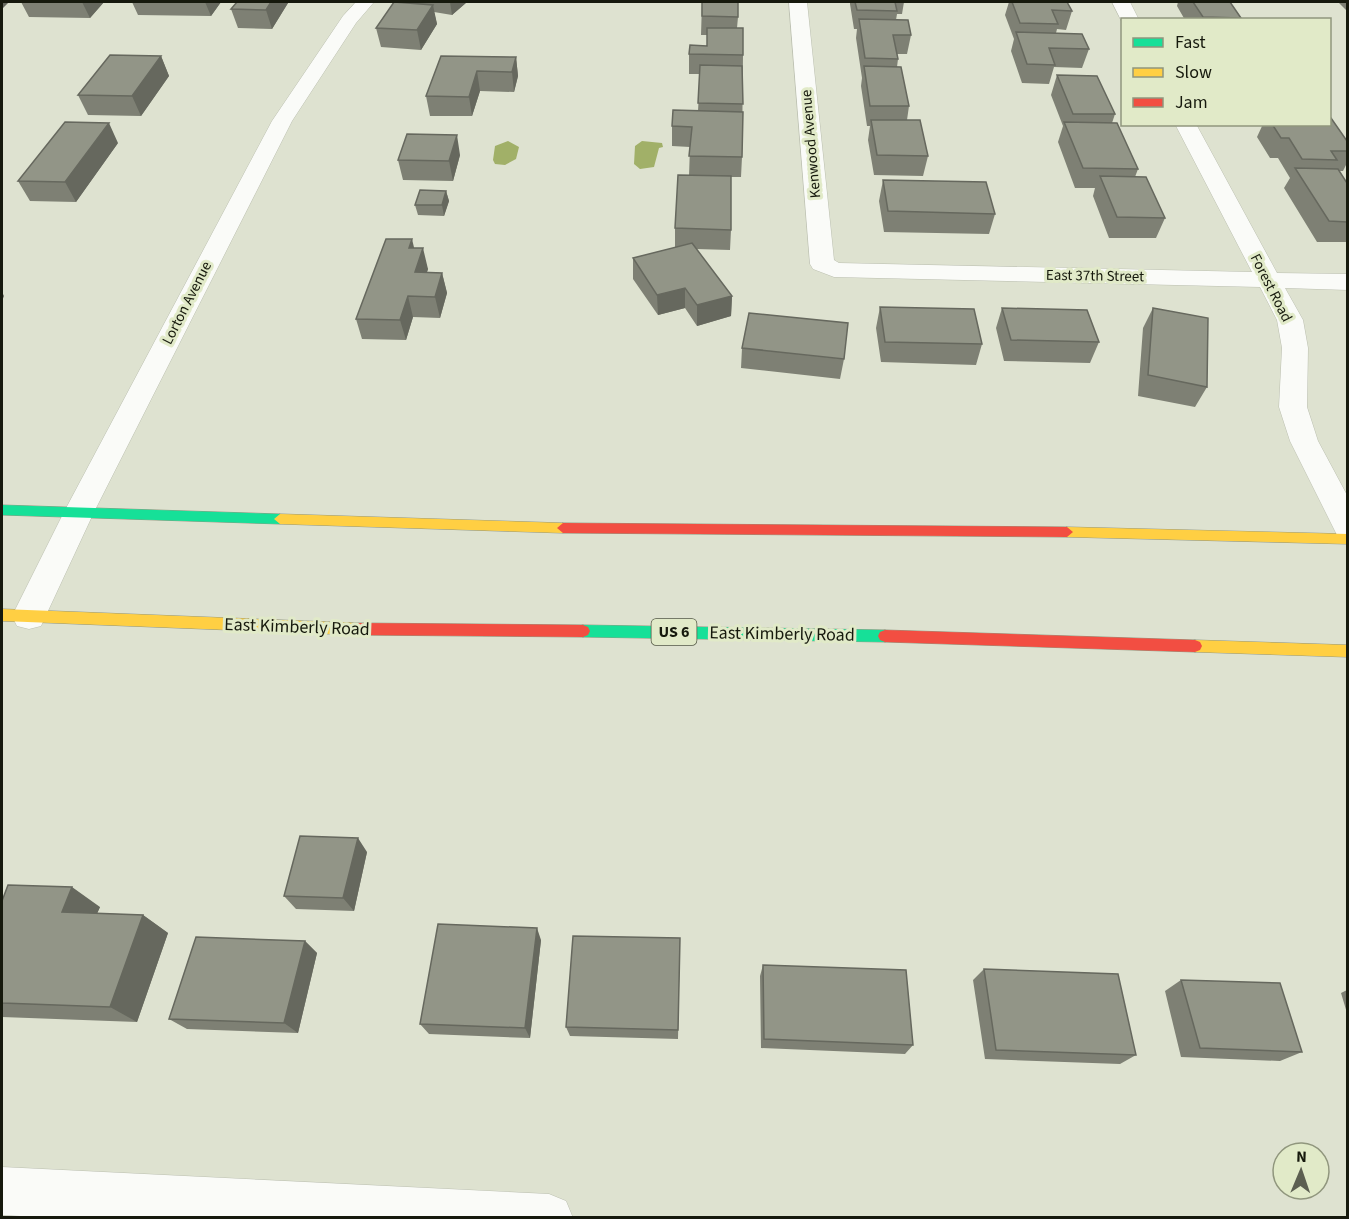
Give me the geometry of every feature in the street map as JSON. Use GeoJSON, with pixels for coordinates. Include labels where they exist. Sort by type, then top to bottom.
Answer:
{"type":"FeatureCollection","features":[{"type":"Feature","properties":{"kind":"main road"},"geometry":{"type":"LineString","coordinates":[[2,510],[585,529],[1096,532],[1347,539]]}},
{"type":"Feature","properties":{"kind":"main road","name":"East Kimberly Road"},"geometry":{"type":"LineString","coordinates":[[2,615],[316,629],[776,633],[1347,651]]}},
{"type":"Feature","properties":{"kind":"street","name":"Lorton Avenue"},"geometry":{"type":"LineString","coordinates":[[29,616],[79,512],[282,121],[349,20],[365,2]]}},
{"type":"Feature","properties":{"kind":"street","name":"Kenwood Avenue"},"geometry":{"type":"LineString","coordinates":[[798,2],[822,264],[834,270],[843,270]]}},
{"type":"Feature","properties":{"kind":"street"},"geometry":{"type":"LineString","coordinates":[[1121,2],[1129,18]]}},
{"type":"Feature","properties":{"kind":"street","name":"Forest Road"},"geometry":{"type":"LineString","coordinates":[[1186,126],[1290,320],[1295,348],[1293,407],[1304,441],[1347,527]]}},
{"type":"Feature","properties":{"kind":"street","name":"East 37th Street"},"geometry":{"type":"LineString","coordinates":[[843,270],[1347,282]]}},
{"type":"Feature","properties":{"kind":"street"},"geometry":{"type":"LineString","coordinates":[[2,1191],[549,1218]]}},
{"type":"Feature","properties":{"kind":"shaded area"},"geometry":{"type":"Polygon","coordinates":[[[508,141],[519,147],[516,159],[505,165],[495,164],[493,160],[495,146],[508,141]]]}},
{"type":"Feature","properties":{"kind":"shaded area"},"geometry":{"type":"Polygon","coordinates":[[[642,141],[662,143],[663,147],[659,148],[654,167],[640,169],[634,164],[635,146],[642,141]]]}},
{"type":"Feature","properties":{"kind":"building"},"geometry":{"type":"Polygon","coordinates":[[[237,2],[271,2],[266,10],[231,9],[237,2]]]}},
{"type":"Feature","properties":{"kind":"building"},"geometry":{"type":"Polygon","coordinates":[[[394,2],[433,5],[417,30],[376,28],[394,2]]]}},
{"type":"Feature","properties":{"kind":"building"},"geometry":{"type":"Polygon","coordinates":[[[702,2],[738,2],[738,17],[702,16],[702,2]]]}},
{"type":"Feature","properties":{"kind":"building"},"geometry":{"type":"Polygon","coordinates":[[[855,2],[895,2],[897,11],[857,10],[855,2]]]}},
{"type":"Feature","properties":{"kind":"building"},"geometry":{"type":"Polygon","coordinates":[[[1012,2],[1067,2],[1072,11],[1052,10],[1058,24],[1020,23],[1012,2]]]}},
{"type":"Feature","properties":{"kind":"building"},"geometry":{"type":"Polygon","coordinates":[[[1193,2],[1230,2],[1241,18],[1203,17],[1193,2]]]}},
{"type":"Feature","properties":{"kind":"building"},"geometry":{"type":"Polygon","coordinates":[[[859,19],[908,20],[911,35],[893,35],[898,59],[865,58],[859,19]]]}},
{"type":"Feature","properties":{"kind":"building"},"geometry":{"type":"Polygon","coordinates":[[[707,28],[743,28],[743,55],[689,54],[690,45],[707,46],[707,28]]]}},
{"type":"Feature","properties":{"kind":"building"},"geometry":{"type":"Polygon","coordinates":[[[1016,32],[1082,34],[1089,49],[1049,48],[1055,65],[1027,64],[1016,32]]]}},
{"type":"Feature","properties":{"kind":"building"},"geometry":{"type":"Polygon","coordinates":[[[110,55],[161,56],[132,96],[78,95],[110,55]]]}},
{"type":"Feature","properties":{"kind":"building"},"geometry":{"type":"Polygon","coordinates":[[[441,56],[516,57],[512,72],[477,71],[469,97],[426,96],[441,56]]]}},
{"type":"Feature","properties":{"kind":"building"},"geometry":{"type":"Polygon","coordinates":[[[700,65],[742,66],[743,104],[698,103],[700,65]]]}},
{"type":"Feature","properties":{"kind":"building"},"geometry":{"type":"Polygon","coordinates":[[[864,66],[901,67],[909,106],[870,106],[864,66]]]}},
{"type":"Feature","properties":{"kind":"building"},"geometry":{"type":"Polygon","coordinates":[[[1057,75],[1097,76],[1115,114],[1073,114],[1057,75]]]}},
{"type":"Feature","properties":{"kind":"building"},"geometry":{"type":"Polygon","coordinates":[[[673,110],[743,112],[742,157],[689,156],[692,127],[672,126],[673,110]]]}},
{"type":"Feature","properties":{"kind":"building"},"geometry":{"type":"Polygon","coordinates":[[[1331,118],[1347,141],[1347,151],[1331,151],[1337,160],[1302,159],[1289,138],[1281,138],[1273,126],[1331,126],[1331,118]]]}},
{"type":"Feature","properties":{"kind":"building"},"geometry":{"type":"Polygon","coordinates":[[[871,120],[920,120],[928,156],[877,155],[871,120]]]}},
{"type":"Feature","properties":{"kind":"building"},"geometry":{"type":"Polygon","coordinates":[[[65,122],[109,123],[65,182],[18,181],[65,122]]]}},
{"type":"Feature","properties":{"kind":"building"},"geometry":{"type":"Polygon","coordinates":[[[1064,122],[1117,123],[1138,169],[1083,168],[1064,122]]]}},
{"type":"Feature","properties":{"kind":"building"},"geometry":{"type":"Polygon","coordinates":[[[407,134],[457,135],[449,161],[398,160],[407,134]]]}},
{"type":"Feature","properties":{"kind":"building"},"geometry":{"type":"Polygon","coordinates":[[[1295,168],[1338,169],[1347,183],[1347,222],[1329,221],[1295,168]]]}},
{"type":"Feature","properties":{"kind":"building"},"geometry":{"type":"Polygon","coordinates":[[[678,175],[731,176],[731,230],[675,228],[678,175]]]}},
{"type":"Feature","properties":{"kind":"building"},"geometry":{"type":"Polygon","coordinates":[[[1100,176],[1146,177],[1165,218],[1117,217],[1100,176]]]}},
{"type":"Feature","properties":{"kind":"building"},"geometry":{"type":"Polygon","coordinates":[[[883,180],[986,182],[995,214],[888,211],[883,180]]]}},
{"type":"Feature","properties":{"kind":"building"},"geometry":{"type":"Polygon","coordinates":[[[420,190],[446,191],[442,205],[415,205],[420,190]]]}},
{"type":"Feature","properties":{"kind":"building"},"geometry":{"type":"Polygon","coordinates":[[[386,239],[412,239],[409,248],[423,248],[415,272],[442,273],[435,297],[408,296],[400,320],[356,319],[386,239]]]}},
{"type":"Feature","properties":{"kind":"building"},"geometry":{"type":"Polygon","coordinates":[[[692,243],[732,296],[697,305],[685,288],[657,295],[633,258],[692,243]]]}},
{"type":"Feature","properties":{"kind":"building"},"geometry":{"type":"Polygon","coordinates":[[[880,307],[974,309],[982,344],[885,342],[880,307]]]}},
{"type":"Feature","properties":{"kind":"building"},"geometry":{"type":"Polygon","coordinates":[[[1002,308],[1087,310],[1099,342],[1011,340],[1002,308]]]}},
{"type":"Feature","properties":{"kind":"building"},"geometry":{"type":"Polygon","coordinates":[[[1153,308],[1208,318],[1207,387],[1148,375],[1153,308]]]}},
{"type":"Feature","properties":{"kind":"building"},"geometry":{"type":"Polygon","coordinates":[[[749,313],[848,323],[844,359],[742,348],[749,313]]]}},
{"type":"Feature","properties":{"kind":"building"},"geometry":{"type":"Polygon","coordinates":[[[300,836],[358,838],[343,898],[284,896],[300,836]]]}},
{"type":"Feature","properties":{"kind":"building"},"geometry":{"type":"Polygon","coordinates":[[[8,885],[72,887],[62,912],[143,915],[110,1007],[2,1003],[2,901],[8,885]]]}},
{"type":"Feature","properties":{"kind":"building"},"geometry":{"type":"Polygon","coordinates":[[[438,924],[537,928],[525,1028],[420,1024],[438,924]]]}},
{"type":"Feature","properties":{"kind":"building"},"geometry":{"type":"Polygon","coordinates":[[[573,936],[680,938],[678,1030],[566,1027],[573,936]]]}},
{"type":"Feature","properties":{"kind":"building"},"geometry":{"type":"Polygon","coordinates":[[[196,937],[305,941],[284,1023],[169,1019],[196,937]]]}},
{"type":"Feature","properties":{"kind":"building"},"geometry":{"type":"Polygon","coordinates":[[[763,965],[906,970],[913,1045],[764,1039],[763,965]]]}},
{"type":"Feature","properties":{"kind":"building"},"geometry":{"type":"Polygon","coordinates":[[[984,969],[1118,974],[1136,1055],[996,1050],[984,969]]]}},
{"type":"Feature","properties":{"kind":"building"},"geometry":{"type":"Polygon","coordinates":[[[1181,980],[1280,983],[1302,1052],[1200,1048],[1181,980]]]}},
{"type":"Feature","properties":{"kind":"traffic: fast"},"geometry":{"type":"LineString","coordinates":[[2,510],[280,519]]}},
{"type":"Feature","properties":{"kind":"traffic: fast"},"geometry":{"type":"LineString","coordinates":[[583,631],[885,636]]}},
{"type":"Feature","properties":{"kind":"traffic: slow"},"geometry":{"type":"LineString","coordinates":[[280,519],[563,528]]}},
{"type":"Feature","properties":{"kind":"traffic: slow"},"geometry":{"type":"LineString","coordinates":[[1067,532],[1348,539]]}},
{"type":"Feature","properties":{"kind":"traffic: slow"},"geometry":{"type":"LineString","coordinates":[[2,615],[356,629]]}},
{"type":"Feature","properties":{"kind":"traffic: slow"},"geometry":{"type":"LineString","coordinates":[[1195,646],[1348,651]]}},
{"type":"Feature","properties":{"kind":"traffic: jam"},"geometry":{"type":"LineString","coordinates":[[563,528],[1067,532]]}},
{"type":"Feature","properties":{"kind":"traffic: jam"},"geometry":{"type":"LineString","coordinates":[[356,629],[583,631]]}},
{"type":"Feature","properties":{"kind":"traffic: jam"},"geometry":{"type":"LineString","coordinates":[[885,636],[1195,646]]}}]}
